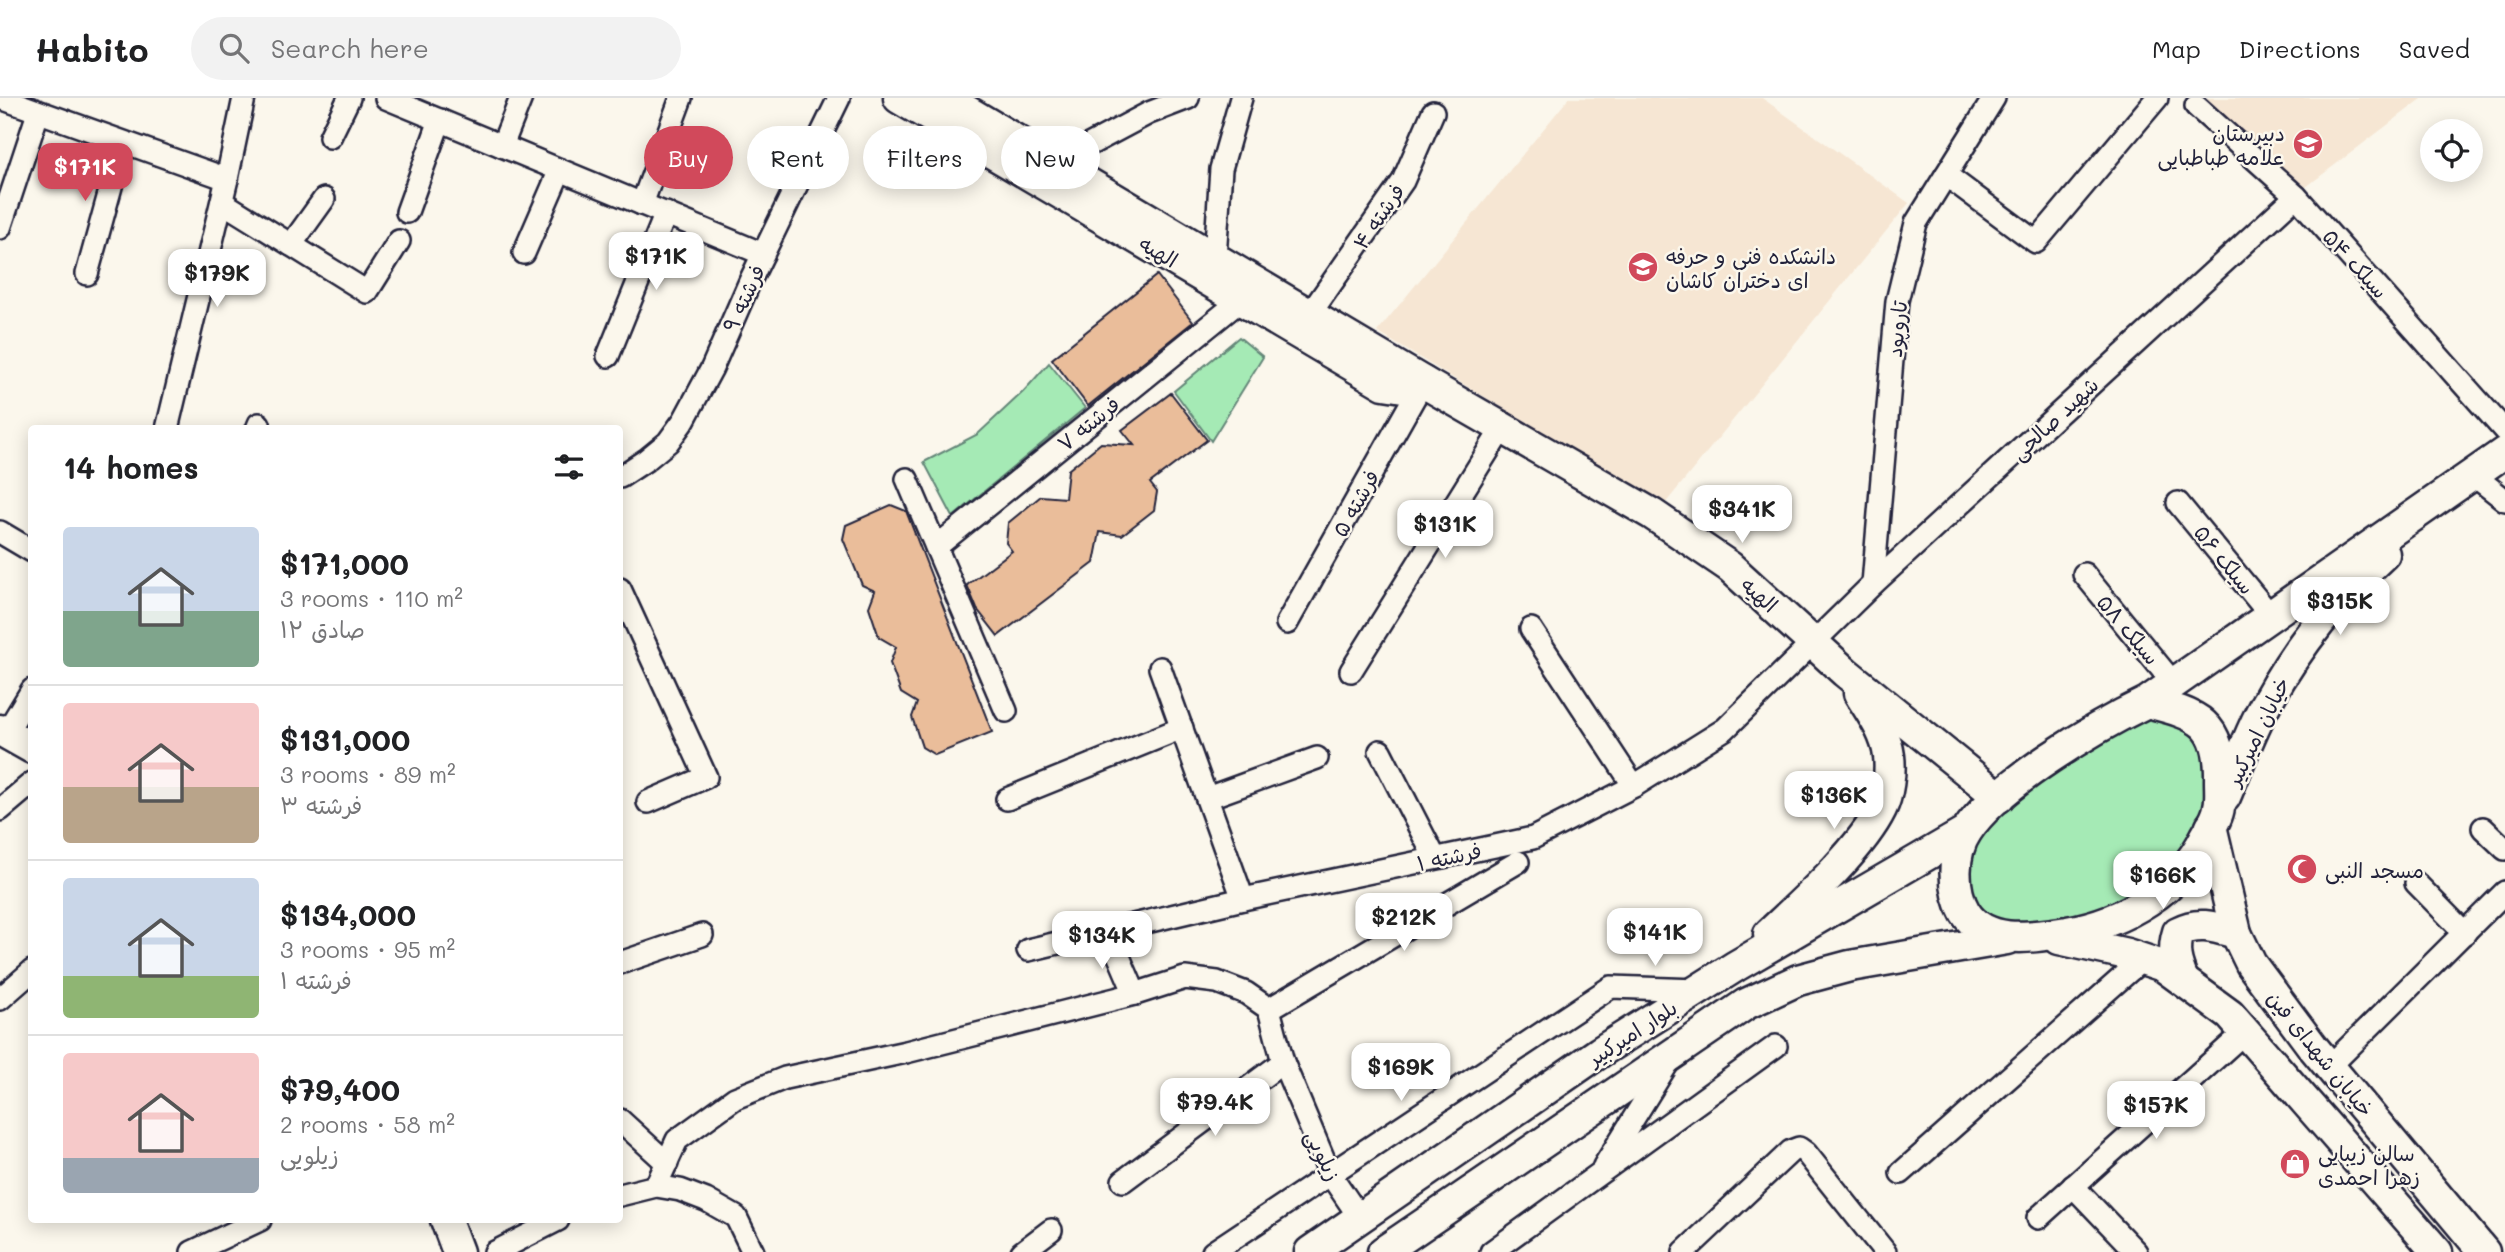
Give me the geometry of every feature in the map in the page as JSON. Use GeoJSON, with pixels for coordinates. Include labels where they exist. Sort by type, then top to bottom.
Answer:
{"type":"FeatureCollection","features":[{"type":"Feature","properties":{"kind":"main road","name":"الهیه"},"geometry":{"type":"LineString","coordinates":[[899,98],[963,126]]}},
{"type":"Feature","properties":{"kind":"main road","name":"الهیه"},"geometry":{"type":"LineString","coordinates":[[959,102],[977,126]]}},
{"type":"Feature","properties":{"kind":"main road","name":"الهیه"},"geometry":{"type":"LineString","coordinates":[[987,137],[1241,300],[1384,384],[1404,387],[1423,382]]}},
{"type":"Feature","properties":{"kind":"main road","name":"الهیه"},"geometry":{"type":"LineString","coordinates":[[1099,189],[1423,382],[1652,514],[1693,541],[1730,567],[1845,672],[1999,797]]}},
{"type":"Feature","properties":{"kind":"main road","name":"خیابان امیرکبیر"},"geometry":{"type":"LineString","coordinates":[[2147,702],[2505,452]]}},
{"type":"Feature","properties":{"kind":"main road","name":"خیابان امیرکبیر"},"geometry":{"type":"LineString","coordinates":[[2215,818],[2267,700],[2312,630],[2362,574],[2472,474]]}},
{"type":"Feature","properties":{"kind":"main road"},"geometry":{"type":"LineString","coordinates":[[1736,966],[1861,840],[1882,808],[1889,778],[1889,757],[1884,734],[1845,672]]}},
{"type":"Feature","properties":{"kind":"main road"},"geometry":{"type":"LineString","coordinates":[[2147,702],[2179,710],[2203,723],[2217,744],[2220,763],[2215,818],[2199,850],[2182,872],[2161,892],[2135,910],[2108,922],[2028,937],[1982,930],[1970,920],[1955,884],[1956,860],[1966,832],[1999,797],[2096,728],[2147,702]]}},
{"type":"Feature","properties":{"kind":"main road","name":"خیابان شهدای فین"},"geometry":{"type":"LineString","coordinates":[[2215,818],[2236,933],[2251,964],[2329,1066],[2487,1251]]}},
{"type":"Feature","properties":{"kind":"main road","name":"بلوار امیرکبیر"},"geometry":{"type":"LineString","coordinates":[[1310,1252],[1600,1052],[1736,966],[1966,832]]}},
{"type":"Feature","properties":{"kind":"main road"},"geometry":{"type":"LineString","coordinates":[[2183,980],[2173,946],[2178,932],[2189,925],[2206,925],[2236,933]]}},
{"type":"Feature","properties":{"kind":"main road","name":"خیابان شهدای فین"},"geometry":{"type":"LineString","coordinates":[[2028,937],[2143,959],[2163,966],[2230,1015],[2437,1252]]}},
{"type":"Feature","properties":{"kind":"main road","name":"بلوار امیرکبیر"},"geometry":{"type":"LineString","coordinates":[[1383,1252],[1415,1241],[1675,1052],[1746,1004],[1798,980],[1850,966],[2028,937]]}},
{"type":"Feature","properties":{"kind":"main road"},"geometry":{"type":"LineString","coordinates":[[447,1223],[458,1252]]}},
{"type":"Feature","properties":{"kind":"street"},"geometry":{"type":"LineString","coordinates":[[1,98],[227,179]]}},
{"type":"Feature","properties":{"kind":"street"},"geometry":{"type":"LineString","coordinates":[[168,425],[222,202],[244,98]]}},
{"type":"Feature","properties":{"kind":"street"},"geometry":{"type":"LineString","coordinates":[[330,138],[349,98]]}},
{"type":"Feature","properties":{"kind":"street"},"geometry":{"type":"LineString","coordinates":[[386,98],[763,254]]}},
{"type":"Feature","properties":{"kind":"street"},"geometry":{"type":"LineString","coordinates":[[502,146],[521,98]]}},
{"type":"Feature","properties":{"kind":"street"},"geometry":{"type":"LineString","coordinates":[[642,204],[681,98]]}},
{"type":"Feature","properties":{"kind":"street","name":"فرشته ۹"},"geometry":{"type":"LineString","coordinates":[[623,475],[668,442],[684,420],[712,368],[763,254],[839,98]]}},
{"type":"Feature","properties":{"kind":"street"},"geometry":{"type":"LineString","coordinates":[[1100,139],[1149,113],[1188,98]]}},
{"type":"Feature","properties":{"kind":"street"},"geometry":{"type":"LineString","coordinates":[[1215,257],[1221,169],[1241,98]]}},
{"type":"Feature","properties":{"kind":"street","name":"تاروپود"},"geometry":{"type":"LineString","coordinates":[[1873,584],[1897,301],[1916,223],[1994,98]]}},
{"type":"Feature","properties":{"kind":"street"},"geometry":{"type":"LineString","coordinates":[[1946,174],[2036,242],[2157,98]]}},
{"type":"Feature","properties":{"kind":"street","name":"سیلک ۵۴"},"geometry":{"type":"LineString","coordinates":[[2196,106],[2296,196],[2505,431]]}},
{"type":"Feature","properties":{"kind":"street","name":"فرشته ۴"},"geometry":{"type":"LineString","coordinates":[[1310,314],[1403,181],[1433,112]]}},
{"type":"Feature","properties":{"kind":"street"},"geometry":{"type":"LineString","coordinates":[[0,228],[38,113]]}},
{"type":"Feature","properties":{"kind":"street"},"geometry":{"type":"LineString","coordinates":[[407,212],[440,120]]}},
{"type":"Feature","properties":{"kind":"street"},"geometry":{"type":"LineString","coordinates":[[87,274],[124,143]]}},
{"type":"Feature","properties":{"kind":"street"},"geometry":{"type":"LineString","coordinates":[[524,253],[561,170]]}},
{"type":"Feature","properties":{"kind":"street","name":"شهید صالحی"},"geometry":{"type":"LineString","coordinates":[[1813,641],[2296,196]]}},
{"type":"Feature","properties":{"kind":"street"},"geometry":{"type":"LineString","coordinates":[[291,245],[324,199]]}},
{"type":"Feature","properties":{"kind":"street"},"geometry":{"type":"LineString","coordinates":[[222,202],[368,292],[400,241]]}},
{"type":"Feature","properties":{"kind":"street"},"geometry":{"type":"LineString","coordinates":[[608,356],[666,214]]}},
{"type":"Feature","properties":{"kind":"street","name":"فرشته ۷"},"geometry":{"type":"LineString","coordinates":[[936,547],[1241,300]]}},
{"type":"Feature","properties":{"kind":"street","name":"فرشته ۵"},"geometry":{"type":"LineString","coordinates":[[1287,623],[1423,382]]}},
{"type":"Feature","properties":{"kind":"street"},"geometry":{"type":"LineString","coordinates":[[1351,671],[1503,427]]}},
{"type":"Feature","properties":{"kind":"street"},"geometry":{"type":"LineString","coordinates":[[2472,474],[2505,500]]}},
{"type":"Feature","properties":{"kind":"street"},"geometry":{"type":"LineString","coordinates":[[907,479],[1006,711]]}},
{"type":"Feature","properties":{"kind":"street","name":"سیلک ۵۶"},"geometry":{"type":"LineString","coordinates":[[2178,503],[2271,616]]}},
{"type":"Feature","properties":{"kind":"street"},"geometry":{"type":"LineString","coordinates":[[0,532],[28,549]]}},
{"type":"Feature","properties":{"kind":"street","name":"سیلک ۵۸"},"geometry":{"type":"LineString","coordinates":[[2084,574],[2174,684]]}},
{"type":"Feature","properties":{"kind":"street"},"geometry":{"type":"LineString","coordinates":[[623,596],[706,777],[648,802]]}},
{"type":"Feature","properties":{"kind":"street"},"geometry":{"type":"LineString","coordinates":[[1531,629],[1634,786]]}},
{"type":"Feature","properties":{"kind":"street","name":"فرشته ۱"},"geometry":{"type":"LineString","coordinates":[[1028,950],[1243,899],[1533,838],[1634,786],[1725,729],[1813,641]]}},
{"type":"Feature","properties":{"kind":"street"},"geometry":{"type":"LineString","coordinates":[[1160,667],[1243,899]]}},
{"type":"Feature","properties":{"kind":"street"},"geometry":{"type":"LineString","coordinates":[[13,737],[28,700]]}},
{"type":"Feature","properties":{"kind":"street"},"geometry":{"type":"LineString","coordinates":[[1007,799],[1182,728]]}},
{"type":"Feature","properties":{"kind":"street"},"geometry":{"type":"LineString","coordinates":[[1380,751],[1435,858]]}},
{"type":"Feature","properties":{"kind":"street"},"geometry":{"type":"LineString","coordinates":[[1207,798],[1317,758]]}},
{"type":"Feature","properties":{"kind":"street"},"geometry":{"type":"LineString","coordinates":[[0,810],[28,786]]}},
{"type":"Feature","properties":{"kind":"street"},"geometry":{"type":"LineString","coordinates":[[2483,828],[2505,849]]}},
{"type":"Feature","properties":{"kind":"street"},"geometry":{"type":"LineString","coordinates":[[656,1186],[677,1140],[735,1098],[785,1079],[906,1052],[1135,994],[1185,978],[1217,982],[1246,993],[1269,1009],[1518,862]]}},
{"type":"Feature","properties":{"kind":"street"},"geometry":{"type":"LineString","coordinates":[[2416,883],[2465,933]]}},
{"type":"Feature","properties":{"kind":"street"},"geometry":{"type":"LineString","coordinates":[[2329,1066],[2505,892]]}},
{"type":"Feature","properties":{"kind":"street"},"geometry":{"type":"LineString","coordinates":[[1108,931],[1135,994]]}},
{"type":"Feature","properties":{"kind":"street"},"geometry":{"type":"LineString","coordinates":[[623,962],[702,935]]}},
{"type":"Feature","properties":{"kind":"street"},"geometry":{"type":"LineString","coordinates":[[1901,1173],[2143,959]]}},
{"type":"Feature","properties":{"kind":"street"},"geometry":{"type":"LineString","coordinates":[[0,999],[28,974]]}},
{"type":"Feature","properties":{"kind":"street"},"geometry":{"type":"LineString","coordinates":[[1213,1252],[1611,987],[1698,990]]}},
{"type":"Feature","properties":{"kind":"street","name":"زیلویی"},"geometry":{"type":"LineString","coordinates":[[1269,1009],[1283,1062],[1330,1174],[1360,1217]]}},
{"type":"Feature","properties":{"kind":"street"},"geometry":{"type":"LineString","coordinates":[[2038,1218],[2245,1032]]}},
{"type":"Feature","properties":{"kind":"street"},"geometry":{"type":"LineString","coordinates":[[1491,1252],[1776,1046]]}},
{"type":"Feature","properties":{"kind":"street"},"geometry":{"type":"LineString","coordinates":[[1599,1174],[1675,1052]]}},
{"type":"Feature","properties":{"kind":"street"},"geometry":{"type":"LineString","coordinates":[[1123,1181],[1283,1062]]}},
{"type":"Feature","properties":{"kind":"street"},"geometry":{"type":"LineString","coordinates":[[623,1122],[667,1163]]}},
{"type":"Feature","properties":{"kind":"street"},"geometry":{"type":"LineString","coordinates":[[1684,1252],[1791,1151],[1799,1148],[1806,1153],[1885,1252]]}},
{"type":"Feature","properties":{"kind":"street"},"geometry":{"type":"LineString","coordinates":[[623,1194],[656,1186],[680,1190],[706,1200],[736,1217],[753,1252]]}},
{"type":"Feature","properties":{"kind":"street"},"geometry":{"type":"LineString","coordinates":[[2073,1186],[2136,1252]]}},
{"type":"Feature","properties":{"kind":"street"},"geometry":{"type":"LineString","coordinates":[[192,1252],[254,1223]]}},
{"type":"Feature","properties":{"kind":"street"},"geometry":{"type":"LineString","coordinates":[[495,1252],[552,1223]]}},
{"type":"Feature","properties":{"kind":"street"},"geometry":{"type":"LineString","coordinates":[[1022,1252],[1051,1230]]}},
{"type":"Feature","properties":{"kind":"shaded area","name":"دانشکده فنی و حرفه ای دختران کاشان"},"geometry":{"type":"Polygon","coordinates":[[[1569,98],[1762,98],[1909,203],[1664,505],[1377,332],[1569,98]]]}},
{"type":"Feature","properties":{"kind":"shaded area","name":"دبیرستان علامه طباطبایی"},"geometry":{"type":"Polygon","coordinates":[[[2206,98],[2423,98],[2302,190],[2206,98]]]}},
{"type":"Feature","properties":{"kind":"green space"},"geometry":{"type":"Polygon","coordinates":[[[1239,337],[1263,357],[1211,441],[1174,391],[1239,337]]]}},
{"type":"Feature","properties":{"kind":"green space"},"geometry":{"type":"Polygon","coordinates":[[[1049,363],[1085,408],[953,517],[924,462],[978,434],[1023,392],[1049,363]]]}},
{"type":"Feature","properties":{"kind":"green space"},"geometry":{"type":"Polygon","coordinates":[[[2147,706],[2201,725],[2216,808],[2181,868],[2066,928],[1973,919],[1961,860],[1979,822],[2147,706]]]}},
{"type":"Feature","properties":{"kind":"building"},"geometry":{"type":"Polygon","coordinates":[[[1157,275],[1193,322],[1088,406],[1052,359],[1157,275]]]}},
{"type":"Feature","properties":{"kind":"building"},"geometry":{"type":"Polygon","coordinates":[[[1171,393],[1207,440],[1150,483],[1157,492],[1154,510],[1122,535],[1100,532],[1094,563],[998,636],[977,609],[967,585],[1012,551],[1006,543],[1008,523],[1041,496],[1065,498],[1068,470],[1101,443],[1134,445],[1122,430],[1171,393]]]}},
{"type":"Feature","properties":{"kind":"building"},"geometry":{"type":"Polygon","coordinates":[[[891,505],[906,511],[992,732],[935,755],[922,747],[912,717],[917,703],[901,693],[890,663],[896,647],[879,637],[869,607],[875,591],[862,585],[843,539],[846,525],[891,505]]]}},
{"type":"Feature","properties":{"kind":"place","name":"دبیرستان علامه طباطبایی"},"geometry":{"type":"Point","coordinates":[2308,144]}},
{"type":"Feature","properties":{"kind":"place","name":"دانشکده فنی و حرفه ای دختران کاشان"},"geometry":{"type":"Point","coordinates":[1643,267]}},
{"type":"Feature","properties":{"kind":"place","name":"مسجد النبی"},"geometry":{"type":"Point","coordinates":[2302,869]}},
{"type":"Feature","properties":{"kind":"place","name":"سالن‌ زیبایی زهرا احمدی"},"geometry":{"type":"Point","coordinates":[2295,1164]}}]}
